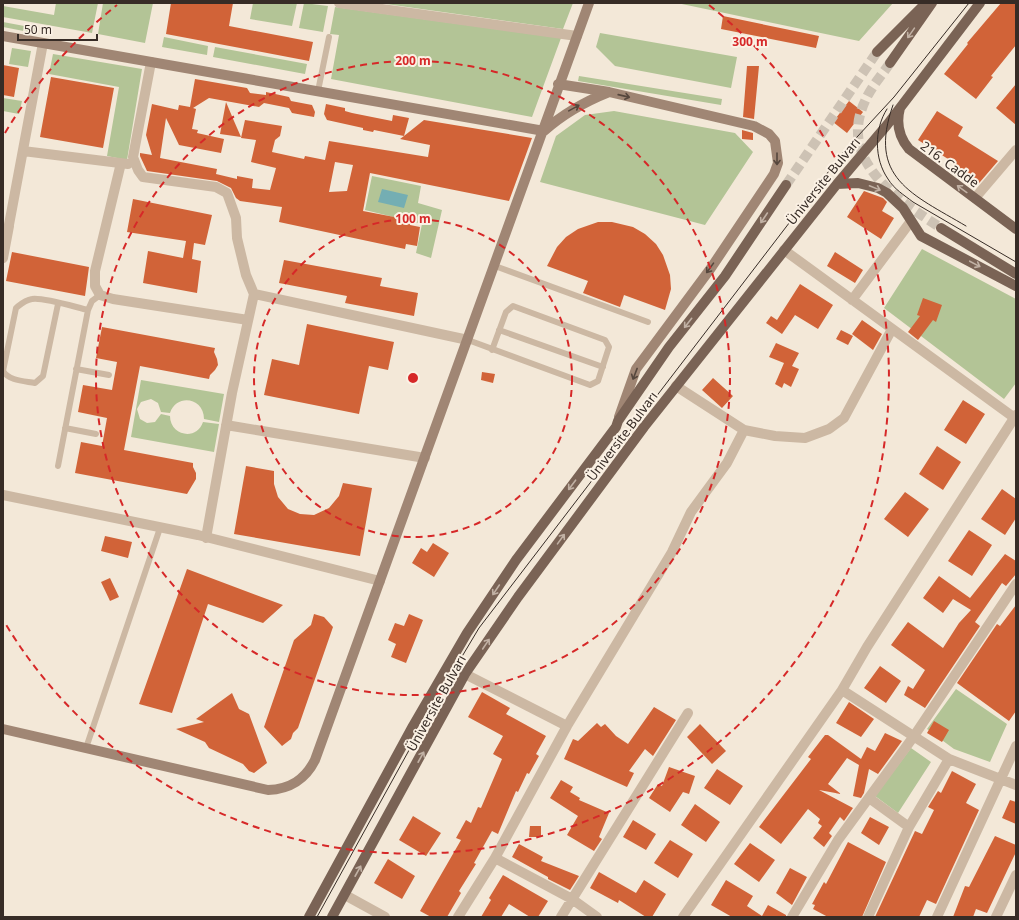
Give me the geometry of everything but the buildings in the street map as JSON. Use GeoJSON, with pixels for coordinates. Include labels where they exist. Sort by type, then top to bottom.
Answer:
{"type":"FeatureCollection","features":[{"type":"Feature","properties":{"kind":"main road"},"geometry":{"type":"LineString","coordinates":[[877,52],[926,3]]}},
{"type":"Feature","properties":{"kind":"main road"},"geometry":{"type":"LineString","coordinates":[[890,62],[932,3]]}},
{"type":"Feature","properties":{"kind":"main road","name":"Üniversite Bulvarı"},"geometry":{"type":"LineString","coordinates":[[332,917],[465,674],[518,597],[676,386],[837,184],[887,125],[902,103],[980,3]]}},
{"type":"Feature","properties":{"kind":"main road","name":"216. Cadde"},"geometry":{"type":"LineString","coordinates":[[902,103],[898,121],[900,133],[905,145],[913,154],[1016,229]]}},
{"type":"Feature","properties":{"kind":"main road"},"geometry":{"type":"LineString","coordinates":[[837,184],[858,183],[878,188],[896,200],[921,236],[1016,286]]}},
{"type":"Feature","properties":{"kind":"main road","name":"Üniversite Bulvarı"},"geometry":{"type":"LineString","coordinates":[[309,917],[413,726],[467,633],[516,560],[616,426],[669,347],[725,276],[786,185]]}},
{"type":"Feature","properties":{"kind":"main road"},"geometry":{"type":"LineString","coordinates":[[941,228],[1016,274]]}},
{"type":"Feature","properties":{"kind":"street"},"geometry":{"type":"LineString","coordinates":[[339,3],[577,36]]}},
{"type":"Feature","properties":{"kind":"street"},"geometry":{"type":"LineString","coordinates":[[3,728],[268,790],[285,788],[293,785],[306,774],[315,760],[544,131],[558,84],[589,3]]}},
{"type":"Feature","properties":{"kind":"street"},"geometry":{"type":"LineString","coordinates":[[3,36],[544,131]]}},
{"type":"Feature","properties":{"kind":"street"},"geometry":{"type":"LineString","coordinates":[[3,258],[43,43]]}},
{"type":"Feature","properties":{"kind":"street"},"geometry":{"type":"LineString","coordinates":[[151,62],[133,157],[136,164],[143,177],[216,187],[227,193],[236,218],[237,238],[246,275],[254,294],[226,425],[206,538]]}},
{"type":"Feature","properties":{"kind":"street"},"geometry":{"type":"LineString","coordinates":[[558,84],[609,92],[754,126],[769,134],[774,140],[778,163],[769,183],[715,261],[636,369],[618,421]]}},
{"type":"Feature","properties":{"kind":"street"},"geometry":{"type":"LineString","coordinates":[[544,131],[564,114],[586,101],[609,92]]}},
{"type":"Feature","properties":{"kind":"street"},"geometry":{"type":"LineString","coordinates":[[23,150],[136,164]]}},
{"type":"Feature","properties":{"kind":"street"},"geometry":{"type":"LineString","coordinates":[[975,198],[1016,150]]}},
{"type":"Feature","properties":{"kind":"street"},"geometry":{"type":"LineString","coordinates":[[121,163],[95,271],[95,286],[100,295],[113,299],[248,320]]}},
{"type":"Feature","properties":{"kind":"street"},"geometry":{"type":"LineString","coordinates":[[3,233],[8,230],[10,221]]}},
{"type":"Feature","properties":{"kind":"street"},"geometry":{"type":"LineString","coordinates":[[852,300],[911,221]]}},
{"type":"Feature","properties":{"kind":"street"},"geometry":{"type":"LineString","coordinates":[[683,917],[842,690],[872,640],[1015,418],[784,250]]}},
{"type":"Feature","properties":{"kind":"street"},"geometry":{"type":"LineString","coordinates":[[254,294],[468,340]]}},
{"type":"Feature","properties":{"kind":"street"},"geometry":{"type":"LineString","coordinates":[[676,386],[744,430],[775,436],[805,438],[829,429],[844,418],[892,329]]}},
{"type":"Feature","properties":{"kind":"street"},"geometry":{"type":"LineString","coordinates":[[226,425],[425,458]]}},
{"type":"Feature","properties":{"kind":"street"},"geometry":{"type":"LineString","coordinates":[[458,917],[495,858],[567,726],[672,552],[691,512],[727,463],[744,430]]}},
{"type":"Feature","properties":{"kind":"street"},"geometry":{"type":"LineString","coordinates":[[3,495],[206,538],[380,581]]}},
{"type":"Feature","properties":{"kind":"street"},"geometry":{"type":"LineString","coordinates":[[792,917],[838,840],[914,736],[1016,584]]}},
{"type":"Feature","properties":{"kind":"street"},"geometry":{"type":"LineString","coordinates":[[465,674],[567,726]]}},
{"type":"Feature","properties":{"kind":"street"},"geometry":{"type":"LineString","coordinates":[[842,690],[949,759],[1016,786]]}},
{"type":"Feature","properties":{"kind":"street"},"geometry":{"type":"LineString","coordinates":[[561,917],[688,713]]}},
{"type":"Feature","properties":{"kind":"street"},"geometry":{"type":"LineString","coordinates":[[938,917],[1016,746]]}},
{"type":"Feature","properties":{"kind":"street"},"geometry":{"type":"LineString","coordinates":[[868,917],[909,827],[949,759]]}},
{"type":"Feature","properties":{"kind":"street"},"geometry":{"type":"LineString","coordinates":[[869,798],[909,827]]}},
{"type":"Feature","properties":{"kind":"street"},"geometry":{"type":"LineString","coordinates":[[495,858],[572,899],[597,917]]}},
{"type":"Feature","properties":{"kind":"street"},"geometry":{"type":"LineString","coordinates":[[996,917],[1016,875]]}},
{"type":"Feature","properties":{"kind":"street"},"geometry":{"type":"LineString","coordinates":[[345,895],[385,917]]}},
{"type":"Feature","properties":{"kind":"lane"},"geometry":{"type":"LineString","coordinates":[[318,91],[329,37]]}},
{"type":"Feature","properties":{"kind":"lane"},"geometry":{"type":"LineString","coordinates":[[495,266],[648,322]]}},
{"type":"Feature","properties":{"kind":"lane"},"geometry":{"type":"LineString","coordinates":[[58,466],[88,310],[92,301],[100,295]]}},
{"type":"Feature","properties":{"kind":"lane"},"geometry":{"type":"LineString","coordinates":[[58,304],[43,376],[35,382],[11,378],[5,375],[3,371],[16,308],[22,302],[33,299],[58,304],[88,310]]}},
{"type":"Feature","properties":{"kind":"lane"},"geometry":{"type":"LineString","coordinates":[[468,340],[492,350],[590,385],[598,381],[609,347],[605,340],[513,306],[509,308],[492,350]]}},
{"type":"Feature","properties":{"kind":"lane"},"geometry":{"type":"LineString","coordinates":[[499,330],[603,367]]}},
{"type":"Feature","properties":{"kind":"lane"},"geometry":{"type":"LineString","coordinates":[[76,369],[109,375]]}},
{"type":"Feature","properties":{"kind":"lane"},"geometry":{"type":"LineString","coordinates":[[65,428],[96,434]]}},
{"type":"Feature","properties":{"kind":"lane"},"geometry":{"type":"LineString","coordinates":[[86,748],[160,528]]}},
{"type":"Feature","properties":{"kind":"green space"},"geometry":{"type":"Polygon","coordinates":[[[56,3],[98,3],[92,33],[3,17],[3,6],[54,15],[56,3]]]}},
{"type":"Feature","properties":{"kind":"green space"},"geometry":{"type":"Polygon","coordinates":[[[103,3],[153,3],[145,43],[98,34],[103,3]]]}},
{"type":"Feature","properties":{"kind":"green space"},"geometry":{"type":"Polygon","coordinates":[[[253,3],[297,3],[292,26],[250,19],[253,3]]]}},
{"type":"Feature","properties":{"kind":"green space"},"geometry":{"type":"Polygon","coordinates":[[[304,3],[328,6],[323,32],[299,28],[304,3]]]}},
{"type":"Feature","properties":{"kind":"green space"},"geometry":{"type":"Polygon","coordinates":[[[379,3],[573,3],[563,29],[379,3]]]}},
{"type":"Feature","properties":{"kind":"green space"},"geometry":{"type":"Polygon","coordinates":[[[677,3],[893,3],[859,41],[677,3]]]}},
{"type":"Feature","properties":{"kind":"green space"},"geometry":{"type":"Polygon","coordinates":[[[335,7],[561,38],[532,117],[331,79],[339,35],[330,34],[335,7]]]}},
{"type":"Feature","properties":{"kind":"green space"},"geometry":{"type":"Polygon","coordinates":[[[3,22],[35,28],[34,33],[3,27],[3,22]]]}},
{"type":"Feature","properties":{"kind":"green space"},"geometry":{"type":"Polygon","coordinates":[[[600,33],[737,57],[731,88],[615,66],[596,47],[600,33]]]}},
{"type":"Feature","properties":{"kind":"green space"},"geometry":{"type":"Polygon","coordinates":[[[164,37],[208,46],[207,55],[162,47],[164,37]]]}},
{"type":"Feature","properties":{"kind":"green space"},"geometry":{"type":"Polygon","coordinates":[[[215,47],[307,64],[305,74],[213,57],[215,47]]]}},
{"type":"Feature","properties":{"kind":"green space"},"geometry":{"type":"Polygon","coordinates":[[[12,48],[31,51],[28,67],[9,64],[12,48]]]}},
{"type":"Feature","properties":{"kind":"green space"},"geometry":{"type":"Polygon","coordinates":[[[53,54],[142,69],[127,160],[107,156],[119,87],[49,74],[53,54]]]}},
{"type":"Feature","properties":{"kind":"green space"},"geometry":{"type":"Polygon","coordinates":[[[579,76],[722,99],[721,105],[578,81],[579,76]]]}},
{"type":"Feature","properties":{"kind":"green space"},"geometry":{"type":"Polygon","coordinates":[[[3,98],[22,101],[19,114],[3,111],[3,98]]]}},
{"type":"Feature","properties":{"kind":"green space"},"geometry":{"type":"Polygon","coordinates":[[[614,111],[735,133],[753,152],[705,225],[540,182],[556,136],[585,115],[614,111]]]}},
{"type":"Feature","properties":{"kind":"green space"},"geometry":{"type":"Polygon","coordinates":[[[372,176],[421,186],[418,203],[442,210],[431,258],[416,253],[422,224],[365,210],[372,176]]]}},
{"type":"Feature","properties":{"kind":"green space"},"geometry":{"type":"Polygon","coordinates":[[[922,249],[1016,299],[1016,383],[1004,399],[884,308],[922,249]]]}},
{"type":"Feature","properties":{"kind":"green space"},"geometry":{"type":"Polygon","coordinates":[[[141,380],[224,394],[219,422],[204,419],[200,406],[190,401],[178,403],[173,407],[170,413],[161,412],[158,403],[151,399],[141,402],[137,409],[140,419],[147,423],[155,422],[161,414],[170,416],[171,423],[174,428],[184,434],[195,432],[200,428],[203,422],[219,424],[214,452],[131,437],[141,380]]]}},
{"type":"Feature","properties":{"kind":"green space"},"geometry":{"type":"Polygon","coordinates":[[[956,689],[1007,724],[990,762],[954,749],[927,729],[956,689]]]}},
{"type":"Feature","properties":{"kind":"green space"},"geometry":{"type":"Polygon","coordinates":[[[911,748],[931,762],[898,813],[875,796],[911,748]]]}},
{"type":"Feature","properties":{"kind":"water"},"geometry":{"type":"Polygon","coordinates":[[[382,189],[408,195],[404,208],[378,202],[382,189]]]}},
{"type":"Feature","properties":{"kind":"tunnel"},"geometry":{"type":"LineString","coordinates":[[786,185],[877,52]]}},
{"type":"Feature","properties":{"kind":"tunnel"},"geometry":{"type":"LineString","coordinates":[[890,63],[873,86],[865,101],[858,123],[859,142],[865,160],[876,176],[907,205],[941,228]]}},
{"type":"Feature","properties":{"kind":"tram line"},"geometry":{"type":"LineString","coordinates":[[317,917],[445,685],[479,628],[845,150],[894,97],[969,3]]}},
{"type":"Feature","properties":{"kind":"tram line"},"geometry":{"type":"LineString","coordinates":[[893,105],[886,130],[886,150],[890,167],[900,181],[912,193],[966,226]]}},
{"type":"Feature","properties":{"kind":"tram line"},"geometry":{"type":"LineString","coordinates":[[887,109],[880,126],[877,144],[883,171],[893,186],[913,202],[1016,262]]}}]}
